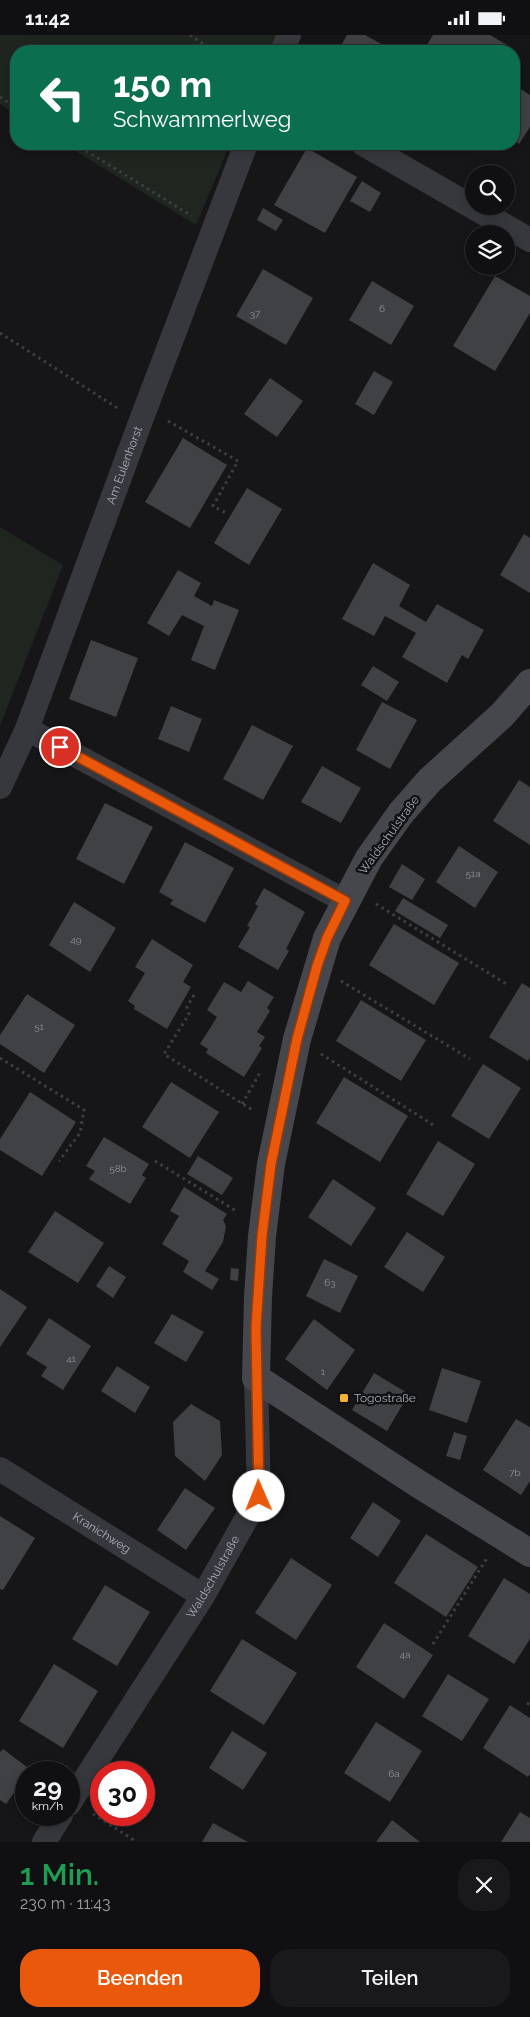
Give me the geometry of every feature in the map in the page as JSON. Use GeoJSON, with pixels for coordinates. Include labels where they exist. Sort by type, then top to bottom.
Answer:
{"type":"FeatureCollection","features":[{"type":"Feature","properties":{"kind":"street","name":"Am Eulenhorst"},"geometry":{"type":"LineString","coordinates":[[0,787],[27,729],[142,417],[244,150]]}},
{"type":"Feature","properties":{"kind":"street"},"geometry":{"type":"LineString","coordinates":[[373,150],[530,241]]}},
{"type":"Feature","properties":{"kind":"street","name":"Waldschulstraße"},"geometry":{"type":"LineString","coordinates":[[80,1786],[203,1596],[259,1496],[256,1327],[263,1227],[278,1125],[297,1039],[317,966],[327,938],[369,858],[412,800],[430,780],[502,715],[530,683]]}},
{"type":"Feature","properties":{"kind":"street"},"geometry":{"type":"LineString","coordinates":[[27,729],[348,895]]}},
{"type":"Feature","properties":{"kind":"street"},"geometry":{"type":"LineString","coordinates":[[256,1378],[416,1483],[530,1553]]}},
{"type":"Feature","properties":{"kind":"street","name":"Kranichweg"},"geometry":{"type":"LineString","coordinates":[[0,1469],[203,1596]]}},
{"type":"Feature","properties":{"kind":"street","name":"Waldschulstraße"},"geometry":{"type":"LineString","coordinates":[[44,1842],[54,1826]]}},
{"type":"Feature","properties":{"kind":"path"},"geometry":{"type":"LineString","coordinates":[[190,35],[205,45]]}},
{"type":"Feature","properties":{"kind":"path"},"geometry":{"type":"LineString","coordinates":[[85,150],[214,229]]}},
{"type":"Feature","properties":{"kind":"path"},"geometry":{"type":"LineString","coordinates":[[0,333],[142,417],[174,423],[238,461],[213,506],[226,513]]}},
{"type":"Feature","properties":{"kind":"path"},"geometry":{"type":"LineString","coordinates":[[348,895],[508,985]]}},
{"type":"Feature","properties":{"kind":"path"},"geometry":{"type":"LineString","coordinates":[[317,966],[470,1059]]}},
{"type":"Feature","properties":{"kind":"path"},"geometry":{"type":"LineString","coordinates":[[194,995],[187,1007],[189,1014],[164,1054],[278,1125]]}},
{"type":"Feature","properties":{"kind":"path"},"geometry":{"type":"LineString","coordinates":[[297,1039],[435,1126]]}},
{"type":"Feature","properties":{"kind":"path"},"geometry":{"type":"LineString","coordinates":[[0,1058],[84,1110],[80,1133],[59,1161]]}},
{"type":"Feature","properties":{"kind":"path"},"geometry":{"type":"LineString","coordinates":[[242,1104],[264,1067]]}},
{"type":"Feature","properties":{"kind":"path"},"geometry":{"type":"LineString","coordinates":[[155,1161],[263,1227]]}},
{"type":"Feature","properties":{"kind":"path"},"geometry":{"type":"LineString","coordinates":[[433,1644],[501,1535]]}},
{"type":"Feature","properties":{"kind":"path"},"geometry":{"type":"LineString","coordinates":[[80,1813],[137,1842]]}},
{"type":"Feature","properties":{"kind":"shaded area"},"geometry":{"type":"Polygon","coordinates":[[[0,35],[276,35],[272,45],[10,45],[10,110],[0,104],[0,35]]]}},
{"type":"Feature","properties":{"kind":"shaded area"},"geometry":{"type":"Polygon","coordinates":[[[74,150],[227,150],[196,225],[74,150]]]}},
{"type":"Feature","properties":{"kind":"shaded area"},"geometry":{"type":"Polygon","coordinates":[[[0,527],[63,565],[0,726],[0,527]]]}},
{"type":"Feature","properties":{"kind":"building"},"geometry":{"type":"Polygon","coordinates":[[[347,35],[365,35],[383,45],[341,45],[347,35]]]}},
{"type":"Feature","properties":{"kind":"building"},"geometry":{"type":"Polygon","coordinates":[[[433,35],[490,35],[507,45],[427,45],[433,35]]]}},
{"type":"Feature","properties":{"kind":"building"},"geometry":{"type":"Polygon","coordinates":[[[520,89],[530,95],[530,127],[520,142],[520,89]]]}},
{"type":"Feature","properties":{"kind":"building"},"geometry":{"type":"Polygon","coordinates":[[[306,150],[310,150],[357,177],[325,233],[274,205],[306,150]]]}},
{"type":"Feature","properties":{"kind":"building"},"geometry":{"type":"Polygon","coordinates":[[[362,181],[381,193],[370,212],[350,201],[362,181]]]}},
{"type":"Feature","properties":{"kind":"building"},"geometry":{"type":"Polygon","coordinates":[[[263,208],[283,220],[276,231],[257,220],[263,208]]]}},
{"type":"Feature","properties":{"kind":"building"},"geometry":{"type":"Polygon","coordinates":[[[263,269],[313,298],[286,345],[236,316],[263,269]]]}},
{"type":"Feature","properties":{"kind":"building"},"geometry":{"type":"Polygon","coordinates":[[[495,276],[530,296],[530,313],[495,371],[453,346],[495,276]]]}},
{"type":"Feature","properties":{"kind":"building"},"geometry":{"type":"Polygon","coordinates":[[[372,281],[414,306],[391,345],[349,320],[372,281]]]}},
{"type":"Feature","properties":{"kind":"building"},"geometry":{"type":"Polygon","coordinates":[[[374,371],[393,382],[374,415],[355,404],[374,371]]]}},
{"type":"Feature","properties":{"kind":"building"},"geometry":{"type":"Polygon","coordinates":[[[270,378],[303,401],[277,437],[244,414],[270,378]]]}},
{"type":"Feature","properties":{"kind":"building"},"geometry":{"type":"Polygon","coordinates":[[[183,438],[227,465],[190,528],[145,502],[183,438]]]}},
{"type":"Feature","properties":{"kind":"building"},"geometry":{"type":"Polygon","coordinates":[[[247,488],[282,509],[249,565],[214,543],[247,488]]]}},
{"type":"Feature","properties":{"kind":"building"},"geometry":{"type":"Polygon","coordinates":[[[524,534],[530,538],[530,593],[500,575],[524,534]]]}},
{"type":"Feature","properties":{"kind":"building"},"geometry":{"type":"Polygon","coordinates":[[[373,563],[410,585],[399,606],[426,622],[437,604],[484,630],[468,659],[462,655],[447,683],[402,657],[416,633],[385,616],[374,636],[342,619],[373,563]]]}},
{"type":"Feature","properties":{"kind":"building"},"geometry":{"type":"Polygon","coordinates":[[[178,570],[201,583],[194,596],[212,606],[214,600],[239,610],[215,670],[191,660],[204,626],[182,615],[169,636],[147,623],[178,570]]]}},
{"type":"Feature","properties":{"kind":"building"},"geometry":{"type":"Polygon","coordinates":[[[91,640],[138,658],[116,717],[69,699],[91,640]]]}},
{"type":"Feature","properties":{"kind":"building"},"geometry":{"type":"Polygon","coordinates":[[[373,666],[399,682],[387,701],[361,685],[373,666]]]}},
{"type":"Feature","properties":{"kind":"building"},"geometry":{"type":"Polygon","coordinates":[[[382,702],[417,720],[390,769],[356,750],[382,702]]]}},
{"type":"Feature","properties":{"kind":"building"},"geometry":{"type":"Polygon","coordinates":[[[171,706],[202,719],[189,752],[158,739],[171,706]]]}},
{"type":"Feature","properties":{"kind":"building"},"geometry":{"type":"Polygon","coordinates":[[[252,725],[293,746],[263,800],[223,779],[252,725]]]}},
{"type":"Feature","properties":{"kind":"building"},"geometry":{"type":"Polygon","coordinates":[[[322,766],[361,788],[341,823],[301,802],[322,766]]]}},
{"type":"Feature","properties":{"kind":"building"},"geometry":{"type":"Polygon","coordinates":[[[519,780],[530,787],[530,845],[493,821],[519,780]]]}},
{"type":"Feature","properties":{"kind":"building"},"geometry":{"type":"Polygon","coordinates":[[[105,803],[153,827],[124,884],[76,859],[105,803]]]}},
{"type":"Feature","properties":{"kind":"building"},"geometry":{"type":"Polygon","coordinates":[[[185,842],[234,868],[205,923],[170,904],[173,900],[159,892],[185,842]]]}},
{"type":"Feature","properties":{"kind":"building"},"geometry":{"type":"Polygon","coordinates":[[[459,846],[498,872],[475,908],[436,882],[459,846]]]}},
{"type":"Feature","properties":{"kind":"building"},"geometry":{"type":"Polygon","coordinates":[[[402,864],[425,879],[412,900],[389,887],[402,864]]]}},
{"type":"Feature","properties":{"kind":"building"},"geometry":{"type":"Polygon","coordinates":[[[264,888],[305,912],[286,949],[289,951],[278,970],[238,947],[250,927],[247,926],[258,906],[255,904],[264,888]]]}},
{"type":"Feature","properties":{"kind":"building"},"geometry":{"type":"Polygon","coordinates":[[[403,898],[448,925],[440,938],[395,911],[403,898]]]}},
{"type":"Feature","properties":{"kind":"building"},"geometry":{"type":"Polygon","coordinates":[[[74,902],[116,928],[90,972],[49,945],[74,902]]]}},
{"type":"Feature","properties":{"kind":"building"},"geometry":{"type":"Polygon","coordinates":[[[394,924],[459,963],[434,1005],[369,965],[394,924]]]}},
{"type":"Feature","properties":{"kind":"building"},"geometry":{"type":"Polygon","coordinates":[[[152,939],[193,965],[183,982],[191,987],[167,1029],[134,1009],[135,1006],[128,1001],[145,973],[135,967],[152,939]]]}},
{"type":"Feature","properties":{"kind":"building"},"geometry":{"type":"Polygon","coordinates":[[[248,981],[274,997],[267,1008],[270,1011],[257,1032],[265,1037],[259,1046],[262,1048],[244,1077],[206,1053],[208,1049],[200,1044],[217,1017],[207,1010],[224,982],[241,992],[248,981]]]}},
{"type":"Feature","properties":{"kind":"building"},"geometry":{"type":"Polygon","coordinates":[[[522,983],[530,988],[530,1057],[528,1061],[489,1037],[522,983]]]}},
{"type":"Feature","properties":{"kind":"building"},"geometry":{"type":"Polygon","coordinates":[[[27,994],[75,1025],[44,1073],[0,1044],[0,1035],[27,994]]]}},
{"type":"Feature","properties":{"kind":"building"},"geometry":{"type":"Polygon","coordinates":[[[361,1000],[426,1040],[401,1081],[336,1041],[361,1000]]]}},
{"type":"Feature","properties":{"kind":"building"},"geometry":{"type":"Polygon","coordinates":[[[483,1064],[521,1088],[489,1139],[451,1116],[483,1064]]]}},
{"type":"Feature","properties":{"kind":"building"},"geometry":{"type":"Polygon","coordinates":[[[344,1077],[408,1116],[380,1162],[316,1123],[344,1077]]]}},
{"type":"Feature","properties":{"kind":"building"},"geometry":{"type":"Polygon","coordinates":[[[171,1082],[219,1112],[190,1158],[142,1127],[171,1082]]]}},
{"type":"Feature","properties":{"kind":"building"},"geometry":{"type":"Polygon","coordinates":[[[30,1092],[76,1122],[42,1176],[0,1150],[0,1139],[30,1092]]]}},
{"type":"Feature","properties":{"kind":"building"},"geometry":{"type":"Polygon","coordinates":[[[104,1137],[149,1164],[142,1175],[146,1178],[130,1204],[89,1179],[95,1171],[86,1166],[104,1137]]]}},
{"type":"Feature","properties":{"kind":"building"},"geometry":{"type":"Polygon","coordinates":[[[438,1141],[475,1164],[443,1216],[406,1194],[438,1141]]]}},
{"type":"Feature","properties":{"kind":"building"},"geometry":{"type":"Polygon","coordinates":[[[198,1156],[233,1178],[222,1195],[187,1174],[198,1156]]]}},
{"type":"Feature","properties":{"kind":"building"},"geometry":{"type":"Polygon","coordinates":[[[333,1179],[376,1208],[351,1246],[308,1217],[333,1179]]]}},
{"type":"Feature","properties":{"kind":"building"},"geometry":{"type":"Polygon","coordinates":[[[184,1187],[227,1214],[223,1220],[226,1226],[223,1242],[205,1271],[219,1279],[212,1290],[183,1272],[189,1261],[162,1244],[179,1216],[170,1211],[184,1187]]]}},
{"type":"Feature","properties":{"kind":"building"},"geometry":{"type":"Polygon","coordinates":[[[55,1211],[104,1243],[78,1283],[28,1252],[55,1211]]]}},
{"type":"Feature","properties":{"kind":"building"},"geometry":{"type":"Polygon","coordinates":[[[407,1232],[445,1257],[423,1292],[384,1267],[407,1232]]]}},
{"type":"Feature","properties":{"kind":"building"},"geometry":{"type":"Polygon","coordinates":[[[324,1259],[358,1276],[340,1313],[306,1296],[324,1259]]]}},
{"type":"Feature","properties":{"kind":"building"},"geometry":{"type":"Polygon","coordinates":[[[109,1266],[126,1277],[113,1298],[96,1286],[109,1266]]]}},
{"type":"Feature","properties":{"kind":"building"},"geometry":{"type":"Polygon","coordinates":[[[231,1268],[239,1269],[238,1281],[230,1280],[231,1268]]]}},
{"type":"Feature","properties":{"kind":"building"},"geometry":{"type":"Polygon","coordinates":[[[0,1289],[27,1307],[0,1347],[0,1289]]]}},
{"type":"Feature","properties":{"kind":"building"},"geometry":{"type":"Polygon","coordinates":[[[172,1314],[204,1332],[186,1362],[154,1343],[172,1314]]]}},
{"type":"Feature","properties":{"kind":"building"},"geometry":{"type":"Polygon","coordinates":[[[49,1318],[91,1346],[63,1390],[41,1376],[47,1367],[26,1354],[49,1318]]]}},
{"type":"Feature","properties":{"kind":"building"},"geometry":{"type":"Polygon","coordinates":[[[314,1319],[355,1350],[327,1390],[285,1359],[314,1319]]]}},
{"type":"Feature","properties":{"kind":"building"},"geometry":{"type":"Polygon","coordinates":[[[117,1366],[150,1387],[135,1413],[101,1391],[117,1366]]]}},
{"type":"Feature","properties":{"kind":"building"},"geometry":{"type":"Polygon","coordinates":[[[442,1368],[481,1381],[467,1423],[429,1410],[442,1368]]]}},
{"type":"Feature","properties":{"kind":"building"},"geometry":{"type":"Polygon","coordinates":[[[374,1373],[409,1394],[387,1431],[352,1410],[374,1373]]]}},
{"type":"Feature","properties":{"kind":"building"},"geometry":{"type":"Polygon","coordinates":[[[191,1404],[220,1421],[222,1455],[205,1481],[175,1456],[173,1422],[191,1404]]]}},
{"type":"Feature","properties":{"kind":"building"},"geometry":{"type":"Polygon","coordinates":[[[516,1419],[530,1427],[530,1481],[521,1495],[483,1470],[516,1419]]]}},
{"type":"Feature","properties":{"kind":"building"},"geometry":{"type":"Polygon","coordinates":[[[454,1432],[467,1436],[460,1460],[446,1456],[454,1432]]]}},
{"type":"Feature","properties":{"kind":"building"},"geometry":{"type":"Polygon","coordinates":[[[185,1488],[215,1508],[186,1550],[157,1530],[185,1488]]]}},
{"type":"Feature","properties":{"kind":"building"},"geometry":{"type":"Polygon","coordinates":[[[373,1502],[401,1521],[378,1557],[350,1538],[373,1502]]]}},
{"type":"Feature","properties":{"kind":"building"},"geometry":{"type":"Polygon","coordinates":[[[0,1516],[35,1538],[3,1590],[0,1589],[0,1516]]]}},
{"type":"Feature","properties":{"kind":"building"},"geometry":{"type":"Polygon","coordinates":[[[426,1534],[478,1567],[446,1617],[394,1583],[426,1534]]]}},
{"type":"Feature","properties":{"kind":"building"},"geometry":{"type":"Polygon","coordinates":[[[291,1558],[332,1585],[296,1640],[255,1613],[291,1558]]]}},
{"type":"Feature","properties":{"kind":"building"},"geometry":{"type":"Polygon","coordinates":[[[504,1578],[530,1594],[530,1639],[514,1664],[468,1636],[504,1578]]]}},
{"type":"Feature","properties":{"kind":"building"},"geometry":{"type":"Polygon","coordinates":[[[105,1585],[150,1612],[117,1666],[72,1639],[105,1585]]]}},
{"type":"Feature","properties":{"kind":"building"},"geometry":{"type":"Polygon","coordinates":[[[384,1623],[433,1655],[404,1699],[356,1667],[384,1623]]]}},
{"type":"Feature","properties":{"kind":"building"},"geometry":{"type":"Polygon","coordinates":[[[242,1639],[297,1673],[264,1725],[210,1691],[242,1639]]]}},
{"type":"Feature","properties":{"kind":"building"},"geometry":{"type":"Polygon","coordinates":[[[54,1664],[98,1691],[63,1748],[19,1721],[54,1664]]]}},
{"type":"Feature","properties":{"kind":"building"},"geometry":{"type":"Polygon","coordinates":[[[448,1674],[489,1699],[462,1741],[422,1716],[448,1674]]]}},
{"type":"Feature","properties":{"kind":"building"},"geometry":{"type":"Polygon","coordinates":[[[510,1705],[530,1718],[530,1774],[528,1777],[483,1748],[510,1705]]]}},
{"type":"Feature","properties":{"kind":"building"},"geometry":{"type":"Polygon","coordinates":[[[376,1722],[422,1751],[390,1802],[344,1773],[376,1722]]]}},
{"type":"Feature","properties":{"kind":"building"},"geometry":{"type":"Polygon","coordinates":[[[232,1731],[267,1753],[243,1790],[209,1768],[232,1731]]]}},
{"type":"Feature","properties":{"kind":"building"},"geometry":{"type":"Polygon","coordinates":[[[3,1749],[19,1761],[15,1761],[15,1791],[6,1804],[0,1800],[0,1752],[3,1749]]]}},
{"type":"Feature","properties":{"kind":"building"},"geometry":{"type":"Polygon","coordinates":[[[520,1812],[530,1818],[530,1842],[501,1842],[520,1812]]]}},
{"type":"Feature","properties":{"kind":"building"},"geometry":{"type":"Polygon","coordinates":[[[392,1820],[420,1842],[376,1842],[392,1820]]]}},
{"type":"Feature","properties":{"kind":"building"},"geometry":{"type":"Polygon","coordinates":[[[213,1823],[248,1842],[202,1842],[213,1823]]]}},
{"type":"Feature","properties":{"kind":"place","name":"Togostraße"},"geometry":{"type":"Point","coordinates":[344,1398]}},
{"type":"Feature","properties":{"kind":"route"},"geometry":{"type":"LineString","coordinates":[[60,747],[345,901],[327,938],[317,966],[297,1039],[271,1164],[262,1236],[256,1327],[259,1496]]}}]}
